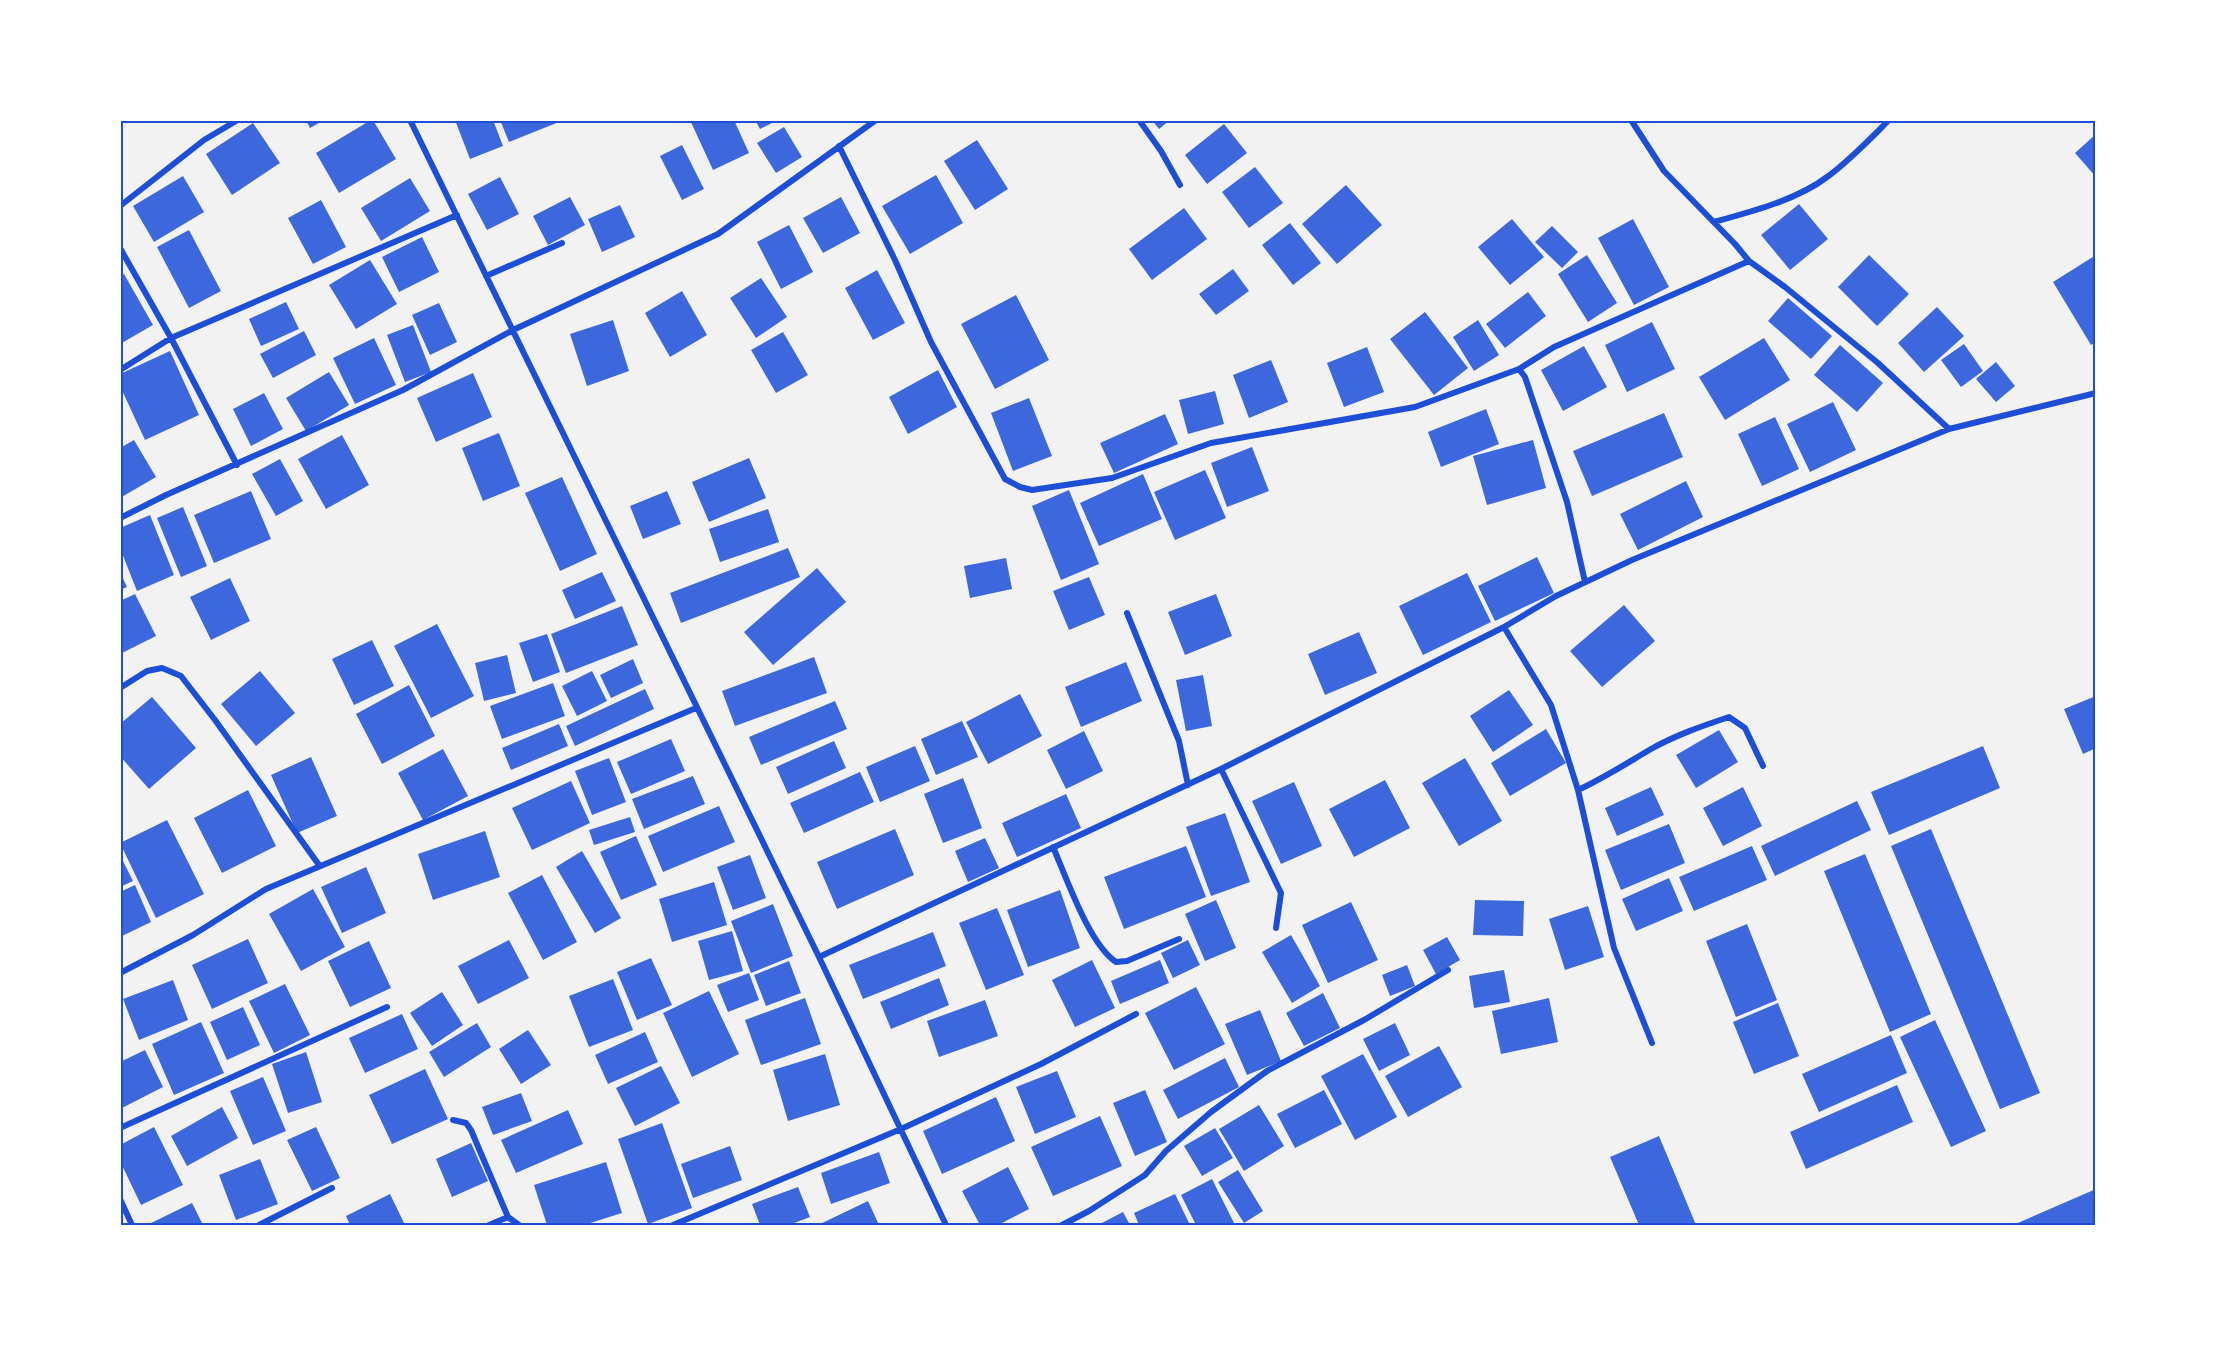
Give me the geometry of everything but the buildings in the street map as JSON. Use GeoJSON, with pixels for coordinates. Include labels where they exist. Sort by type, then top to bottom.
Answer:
{"type":"FeatureCollection","features":[{"type":"Feature","properties":{"kind":"street"},"geometry":{"type":"LineString","coordinates":[[410,120],[819,957],[946,1225]]}},
{"type":"Feature","properties":{"kind":"street"},"geometry":{"type":"LineString","coordinates":[[120,518],[166,495],[403,390],[513,330],[718,234],[876,120]]}},
{"type":"Feature","properties":{"kind":"street"},"geometry":{"type":"LineString","coordinates":[[1139,120],[1161,151],[1180,185]]}},
{"type":"Feature","properties":{"kind":"street"},"geometry":{"type":"LineString","coordinates":[[1631,120],[1664,171],[1749,261],[1785,287],[1878,363],[1949,429]]}},
{"type":"Feature","properties":{"kind":"street"},"geometry":{"type":"LineString","coordinates":[[1714,222],[1760,208],[1826,179],[1889,120]]}},
{"type":"Feature","properties":{"kind":"street"},"geometry":{"type":"LineString","coordinates":[[120,206],[204,140],[236,121]]}},
{"type":"Feature","properties":{"kind":"street"},"geometry":{"type":"LineString","coordinates":[[839,146],[895,260],[931,342],[1005,479],[1032,490],[1112,477],[1211,443],[1415,407],[1519,369],[1554,347],[1749,261]]}},
{"type":"Feature","properties":{"kind":"street"},"geometry":{"type":"LineString","coordinates":[[120,370],[171,338],[457,215]]}},
{"type":"Feature","properties":{"kind":"street"},"geometry":{"type":"LineString","coordinates":[[486,276],[562,243]]}},
{"type":"Feature","properties":{"kind":"street"},"geometry":{"type":"LineString","coordinates":[[120,248],[171,338],[237,465]]}},
{"type":"Feature","properties":{"kind":"street"},"geometry":{"type":"LineString","coordinates":[[1519,369],[1525,377],[1567,502],[1585,582]]}},
{"type":"Feature","properties":{"kind":"street"},"geometry":{"type":"LineString","coordinates":[[819,957],[1221,769],[1504,627],[1556,596],[1632,560],[1949,429],[2096,393]]}},
{"type":"Feature","properties":{"kind":"street"},"geometry":{"type":"LineString","coordinates":[[1127,613],[1179,741],[1188,785]]}},
{"type":"Feature","properties":{"kind":"street"},"geometry":{"type":"LineString","coordinates":[[1504,627],[1551,705],[1578,790],[1614,948],[1652,1043]]}},
{"type":"Feature","properties":{"kind":"street"},"geometry":{"type":"LineString","coordinates":[[120,688],[147,671],[162,668],[181,676],[319,865]]}},
{"type":"Feature","properties":{"kind":"street"},"geometry":{"type":"LineString","coordinates":[[120,973],[193,935],[266,889],[696,708]]}},
{"type":"Feature","properties":{"kind":"street"},"geometry":{"type":"LineString","coordinates":[[1578,790],[1602,779],[1653,748],[1729,717],[1744,728],[1763,766]]}},
{"type":"Feature","properties":{"kind":"street"},"geometry":{"type":"LineString","coordinates":[[1221,769],[1281,893],[1276,928]]}},
{"type":"Feature","properties":{"kind":"street"},"geometry":{"type":"LineString","coordinates":[[1053,848],[1095,940],[1106,956],[1116,962],[1127,960],[1179,939]]}},
{"type":"Feature","properties":{"kind":"street"},"geometry":{"type":"LineString","coordinates":[[1062,1225],[1089,1211],[1144,1175],[1166,1151],[1211,1112],[1267,1071],[1364,1020],[1448,970]]}},
{"type":"Feature","properties":{"kind":"street"},"geometry":{"type":"LineString","coordinates":[[120,1128],[387,1007]]}},
{"type":"Feature","properties":{"kind":"street"},"geometry":{"type":"LineString","coordinates":[[674,1225],[901,1129],[1041,1064],[1136,1014]]}},
{"type":"Feature","properties":{"kind":"street"},"geometry":{"type":"LineString","coordinates":[[453,1120],[466,1123],[471,1130],[508,1217],[519,1225]]}},
{"type":"Feature","properties":{"kind":"street"},"geometry":{"type":"LineString","coordinates":[[259,1225],[332,1188]]}},
{"type":"Feature","properties":{"kind":"street"},"geometry":{"type":"LineString","coordinates":[[120,1199],[132,1225]]}},
{"type":"Feature","properties":{"kind":"street"},"geometry":{"type":"LineString","coordinates":[[489,1225],[508,1217]]}}]}
